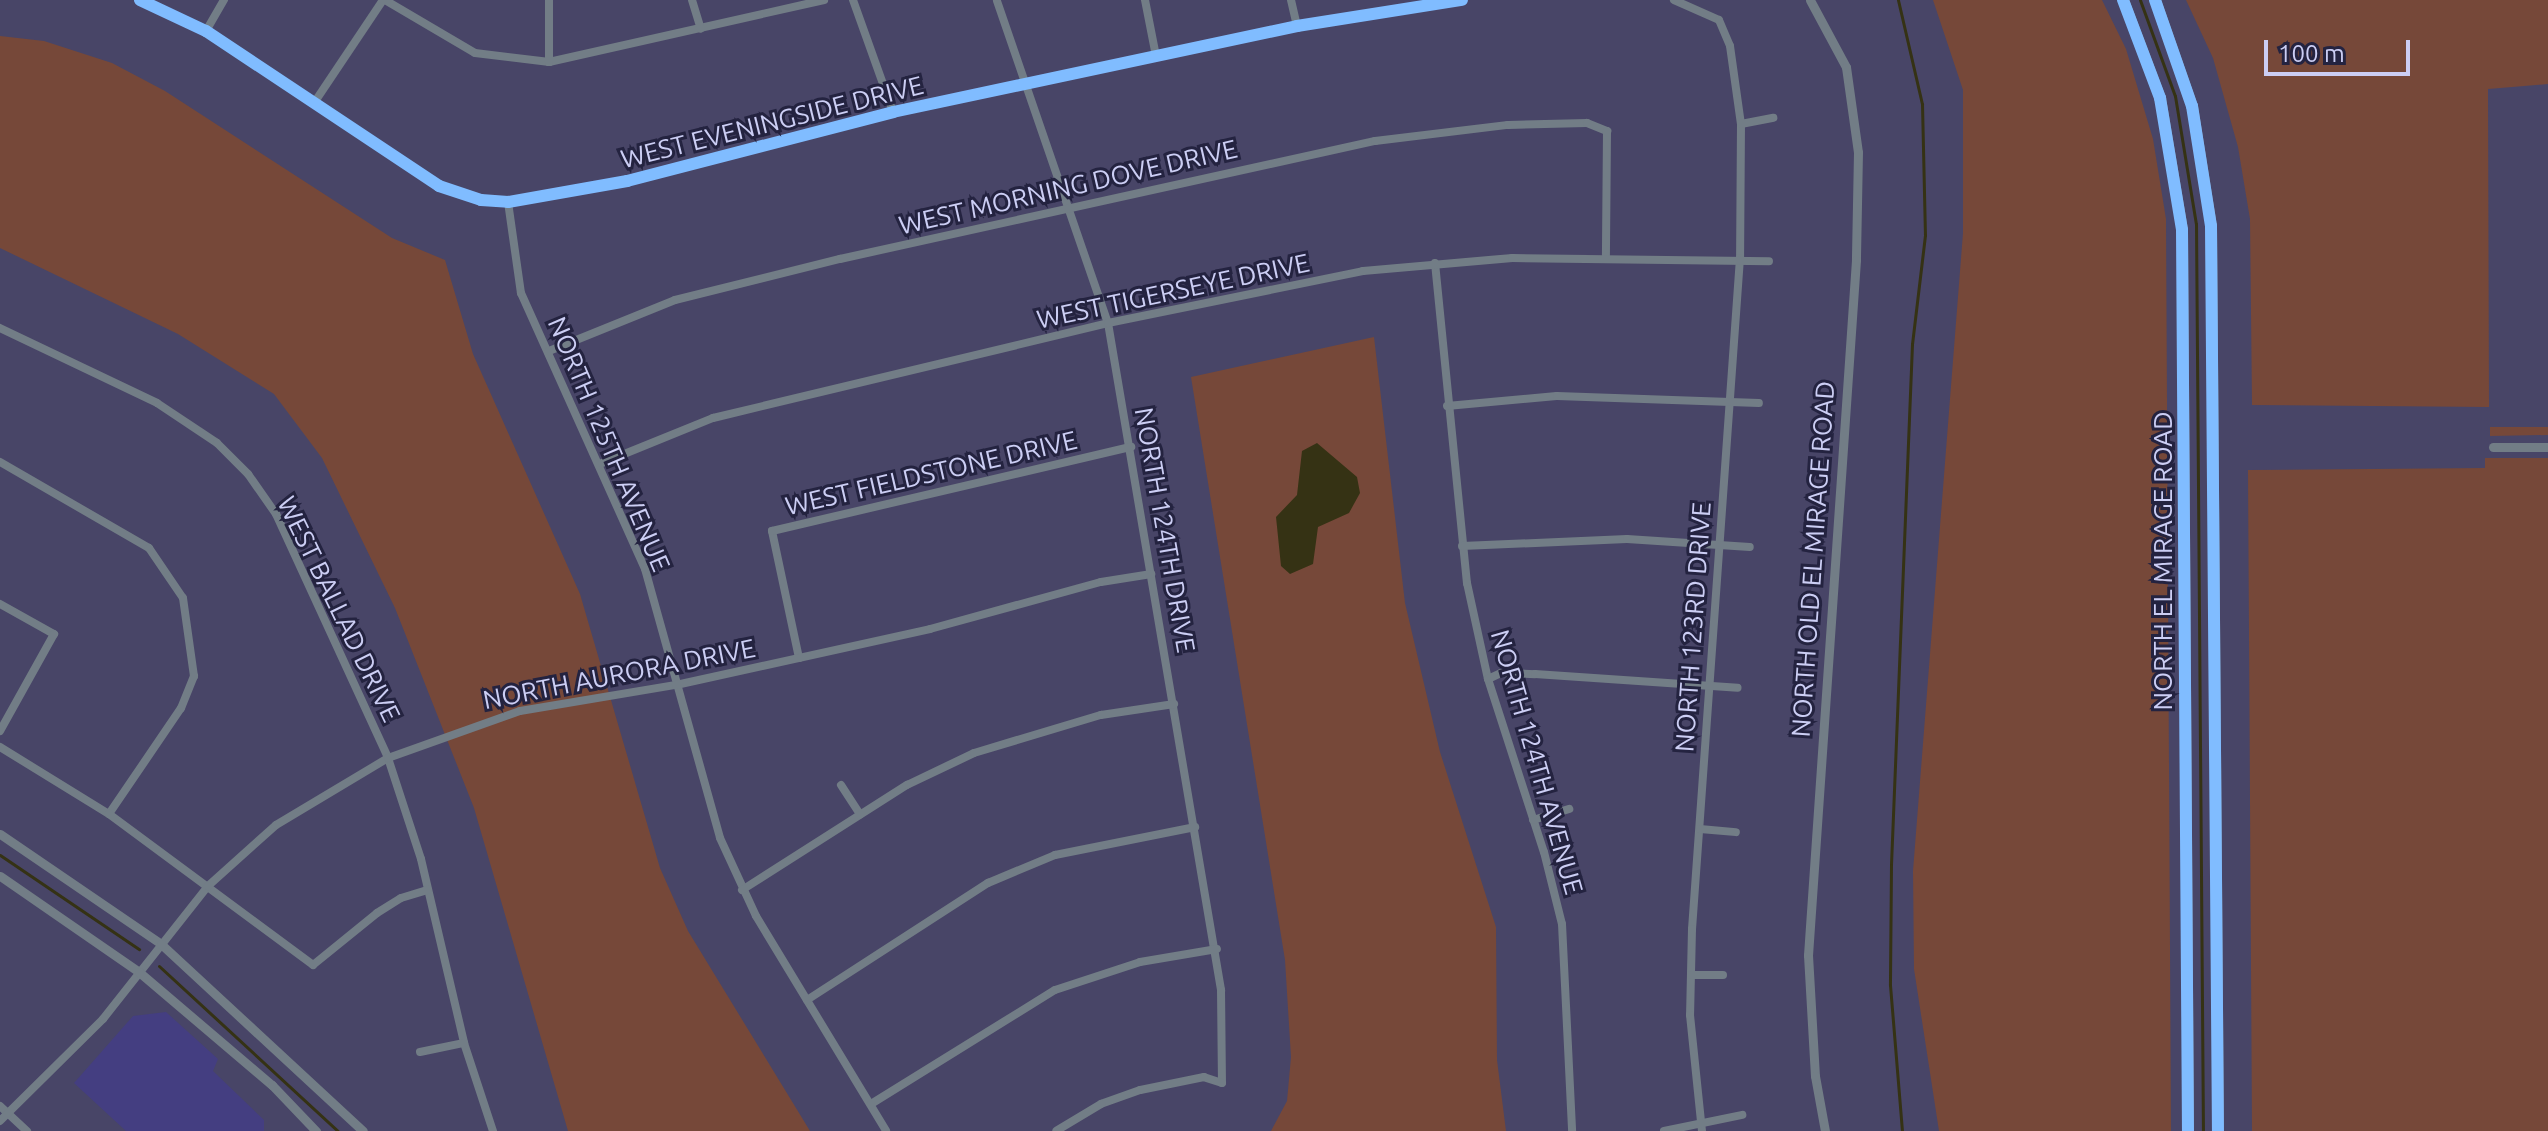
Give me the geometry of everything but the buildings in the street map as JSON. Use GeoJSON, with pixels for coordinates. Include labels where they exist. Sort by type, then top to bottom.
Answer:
{"type":"FeatureCollection","features":[{"type":"Feature","properties":{"kind":"main road","name":"NORTH EL MIRAGE ROAD"},"geometry":{"type":"LineString","coordinates":[[2123,0],[2160,98],[2182,230],[2188,1131]]}},
{"type":"Feature","properties":{"kind":"main road","name":"NORTH EL MIRAGE ROAD"},"geometry":{"type":"LineString","coordinates":[[2155,0],[2192,106],[2211,226],[2218,1131]]}},
{"type":"Feature","properties":{"kind":"street","name":"WEST EVENINGSIDE DRIVE"},"geometry":{"type":"LineString","coordinates":[[140,0],[206,31],[439,186],[481,200],[508,202],[627,181],[893,112],[1297,26],[1462,0]]}},
{"type":"Feature","properties":{"kind":"street"},"geometry":{"type":"LineString","coordinates":[[206,31],[224,0]]}},
{"type":"Feature","properties":{"kind":"street"},"geometry":{"type":"LineString","coordinates":[[314,103],[384,0],[475,53],[549,62],[824,0]]}},
{"type":"Feature","properties":{"kind":"street"},"geometry":{"type":"LineString","coordinates":[[549,0],[549,62]]}},
{"type":"Feature","properties":{"kind":"street"},"geometry":{"type":"LineString","coordinates":[[692,0],[701,29]]}},
{"type":"Feature","properties":{"kind":"street"},"geometry":{"type":"LineString","coordinates":[[853,0],[893,112]]}},
{"type":"Feature","properties":{"kind":"street"},"geometry":{"type":"LineString","coordinates":[[1145,0],[1156,56]]}},
{"type":"Feature","properties":{"kind":"street"},"geometry":{"type":"LineString","coordinates":[[1291,0],[1297,26]]}},
{"type":"Feature","properties":{"kind":"street","name":"NORTH 123RD DRIVE"},"geometry":{"type":"LineString","coordinates":[[1674,0],[1719,20],[1730,46],[1741,124],[1740,258],[1708,686],[1691,975],[1701,1127]]}},
{"type":"Feature","properties":{"kind":"street","name":"NORTH OLD EL MIRAGE ROAD"},"geometry":{"type":"LineString","coordinates":[[1810,0],[1846,67],[1858,152],[1856,260],[1809,931],[1809,1015],[1825,1131]]}},
{"type":"Feature","properties":{"kind":"street","name":"NORTH 124TH DRIVE"},"geometry":{"type":"LineString","coordinates":[[997,1],[1108,323],[1217,949],[1222,1083],[1204,1077],[1140,1090],[1101,1104],[1056,1131]]}},
{"type":"Feature","properties":{"kind":"street"},"geometry":{"type":"LineString","coordinates":[[1741,124],[1773,118]]}},
{"type":"Feature","properties":{"kind":"street","name":"WEST MORNING DOVE DRIVE"},"geometry":{"type":"LineString","coordinates":[[549,351],[675,300],[1068,205],[1375,141],[1508,125],[1587,123],[1607,131],[1606,256]]}},
{"type":"Feature","properties":{"kind":"street","name":"NORTH 125TH AVENUE"},"geometry":{"type":"LineString","coordinates":[[508,202],[521,293],[602,463],[645,569],[720,838],[742,890],[886,1131]]}},
{"type":"Feature","properties":{"kind":"street","name":"WEST TIGERSEYE DRIVE"},"geometry":{"type":"LineString","coordinates":[[602,463],[713,418],[1108,323],[1363,271],[1435,263],[1606,256],[1769,261]]}},
{"type":"Feature","properties":{"kind":"street","name":"NORTH 124TH AVENUE"},"geometry":{"type":"LineString","coordinates":[[1435,263],[1462,546],[1488,679],[1562,924],[1572,1131]]}},
{"type":"Feature","properties":{"kind":"street","name":"WEST BALLAD DRIVE"},"geometry":{"type":"LineString","coordinates":[[0,328],[157,403],[217,443],[248,474],[305,572],[388,758],[428,890],[464,1043],[493,1131]]}},
{"type":"Feature","properties":{"kind":"street"},"geometry":{"type":"LineString","coordinates":[[1447,406],[1557,396],[1759,403]]}},
{"type":"Feature","properties":{"kind":"street","name":"WEST FIELDSTONE DRIVE"},"geometry":{"type":"LineString","coordinates":[[799,658],[772,531],[1131,447]]}},
{"type":"Feature","properties":{"kind":"street"},"geometry":{"type":"LineString","coordinates":[[2493,447],[2548,447]]}},
{"type":"Feature","properties":{"kind":"street"},"geometry":{"type":"LineString","coordinates":[[0,462],[149,548],[183,598],[194,676],[181,708],[109,814]]}},
{"type":"Feature","properties":{"kind":"street"},"geometry":{"type":"LineString","coordinates":[[1462,546],[1589,539],[1750,547]]}},
{"type":"Feature","properties":{"kind":"street","name":"NORTH AURORA DRIVE"},"geometry":{"type":"LineString","coordinates":[[0,1121],[103,1019],[208,886],[276,825],[388,758],[520,711],[676,685],[799,658],[1101,582],[1151,574]]}},
{"type":"Feature","properties":{"kind":"street"},"geometry":{"type":"LineString","coordinates":[[0,604],[54,634],[0,731]]}},
{"type":"Feature","properties":{"kind":"street"},"geometry":{"type":"LineString","coordinates":[[1488,679],[1501,673],[1535,674],[1738,688]]}},
{"type":"Feature","properties":{"kind":"street"},"geometry":{"type":"LineString","coordinates":[[742,890],[860,814],[974,753],[1038,731],[1174,704]]}},
{"type":"Feature","properties":{"kind":"street"},"geometry":{"type":"LineString","coordinates":[[0,747],[109,814],[313,965],[377,913],[401,898],[428,890]]}},
{"type":"Feature","properties":{"kind":"street"},"geometry":{"type":"LineString","coordinates":[[841,785],[860,814]]}},
{"type":"Feature","properties":{"kind":"street"},"geometry":{"type":"LineString","coordinates":[[1533,820],[1569,809]]}},
{"type":"Feature","properties":{"kind":"street"},"geometry":{"type":"LineString","coordinates":[[807,1000],[988,883],[1055,855],[1195,827]]}},
{"type":"Feature","properties":{"kind":"street"},"geometry":{"type":"LineString","coordinates":[[1700,829],[1736,832]]}},
{"type":"Feature","properties":{"kind":"street"},"geometry":{"type":"LineString","coordinates":[[0,834],[159,948],[363,1131]]}},
{"type":"Feature","properties":{"kind":"street"},"geometry":{"type":"LineString","coordinates":[[0,876],[142,969],[272,1085],[316,1131]]}},
{"type":"Feature","properties":{"kind":"street"},"geometry":{"type":"LineString","coordinates":[[871,1104],[1055,990],[1140,962],[1217,949]]}},
{"type":"Feature","properties":{"kind":"street"},"geometry":{"type":"LineString","coordinates":[[1691,975],[1723,975]]}},
{"type":"Feature","properties":{"kind":"street"},"geometry":{"type":"LineString","coordinates":[[420,1052],[464,1043]]}},
{"type":"Feature","properties":{"kind":"street"},"geometry":{"type":"LineString","coordinates":[[0,1106],[27,1131]]}},
{"type":"Feature","properties":{"kind":"street"},"geometry":{"type":"LineString","coordinates":[[1664,1131],[1701,1127],[1742,1115]]}},
{"type":"Feature","properties":{"kind":"shaded area"},"geometry":{"type":"Polygon","coordinates":[[[1933,0],[2102,0],[2126,49],[2153,139],[2166,219],[2171,1131],[1939,1131],[1914,969],[1913,871],[1963,233],[1963,90],[1933,0]]]}},
{"type":"Feature","properties":{"kind":"shaded area"},"geometry":{"type":"Polygon","coordinates":[[[2186,0],[2548,0],[2548,84],[2488,89],[2489,407],[2252,405],[2250,219],[2238,147],[2213,58],[2186,0]]]}},
{"type":"Feature","properties":{"kind":"shaded area"},"geometry":{"type":"Polygon","coordinates":[[[0,36],[44,41],[112,63],[165,91],[392,238],[445,260],[473,354],[580,594],[660,868],[688,931],[810,1131],[568,1131],[474,808],[395,608],[322,458],[274,394],[178,334],[0,248],[0,36]]]}},
{"type":"Feature","properties":{"kind":"shaded area"},"geometry":{"type":"Polygon","coordinates":[[[1374,337],[1405,603],[1440,752],[1496,927],[1497,1060],[1506,1131],[1271,1131],[1287,1101],[1291,1057],[1285,960],[1191,377],[1374,337]]]}},
{"type":"Feature","properties":{"kind":"shaded area"},"geometry":{"type":"Polygon","coordinates":[[[2490,427],[2548,427],[2548,435],[2490,436],[2490,427]]]}},
{"type":"Feature","properties":{"kind":"shaded area"},"geometry":{"type":"Polygon","coordinates":[[[1317,443],[1357,477],[1360,493],[1349,513],[1318,527],[1313,564],[1290,574],[1281,566],[1276,517],[1297,495],[1302,451],[1317,443]]]}},
{"type":"Feature","properties":{"kind":"shaded area"},"geometry":{"type":"Polygon","coordinates":[[[2485,458],[2548,458],[2548,1131],[2252,1131],[2248,470],[2485,468],[2485,458]]]}},
{"type":"Feature","properties":{"kind":"shaded area"},"geometry":{"type":"Polygon","coordinates":[[[166,1012],[218,1059],[213,1071],[264,1120],[264,1131],[126,1131],[74,1083],[133,1016],[166,1012]]]}},
{"type":"Feature","properties":{"kind":"waterway"},"geometry":{"type":"LineString","coordinates":[[1898,0],[1922,104],[1925,235],[1912,344],[1891,865],[1890,985],[1902,1131]]}},
{"type":"Feature","properties":{"kind":"waterway"},"geometry":{"type":"LineString","coordinates":[[2140,0],[2175,96],[2196,224],[2203,1131]]}},
{"type":"Feature","properties":{"kind":"waterway"},"geometry":{"type":"LineString","coordinates":[[0,855],[139,949]]}},
{"type":"Feature","properties":{"kind":"waterway"},"geometry":{"type":"LineString","coordinates":[[159,966],[338,1131]]}},
{"type":"Feature","properties":{"kind":"cycle path"},"geometry":{"type":"LineString","coordinates":[[140,0],[206,31],[439,186],[481,200],[508,202],[627,181],[893,112],[1297,26],[1462,0]]}},
{"type":"Feature","properties":{"kind":"cycle path"},"geometry":{"type":"LineString","coordinates":[[2123,0],[2160,98],[2182,230],[2188,1131]]}},
{"type":"Feature","properties":{"kind":"cycle path"},"geometry":{"type":"LineString","coordinates":[[2155,0],[2192,106],[2211,226],[2218,1131]]}}]}
